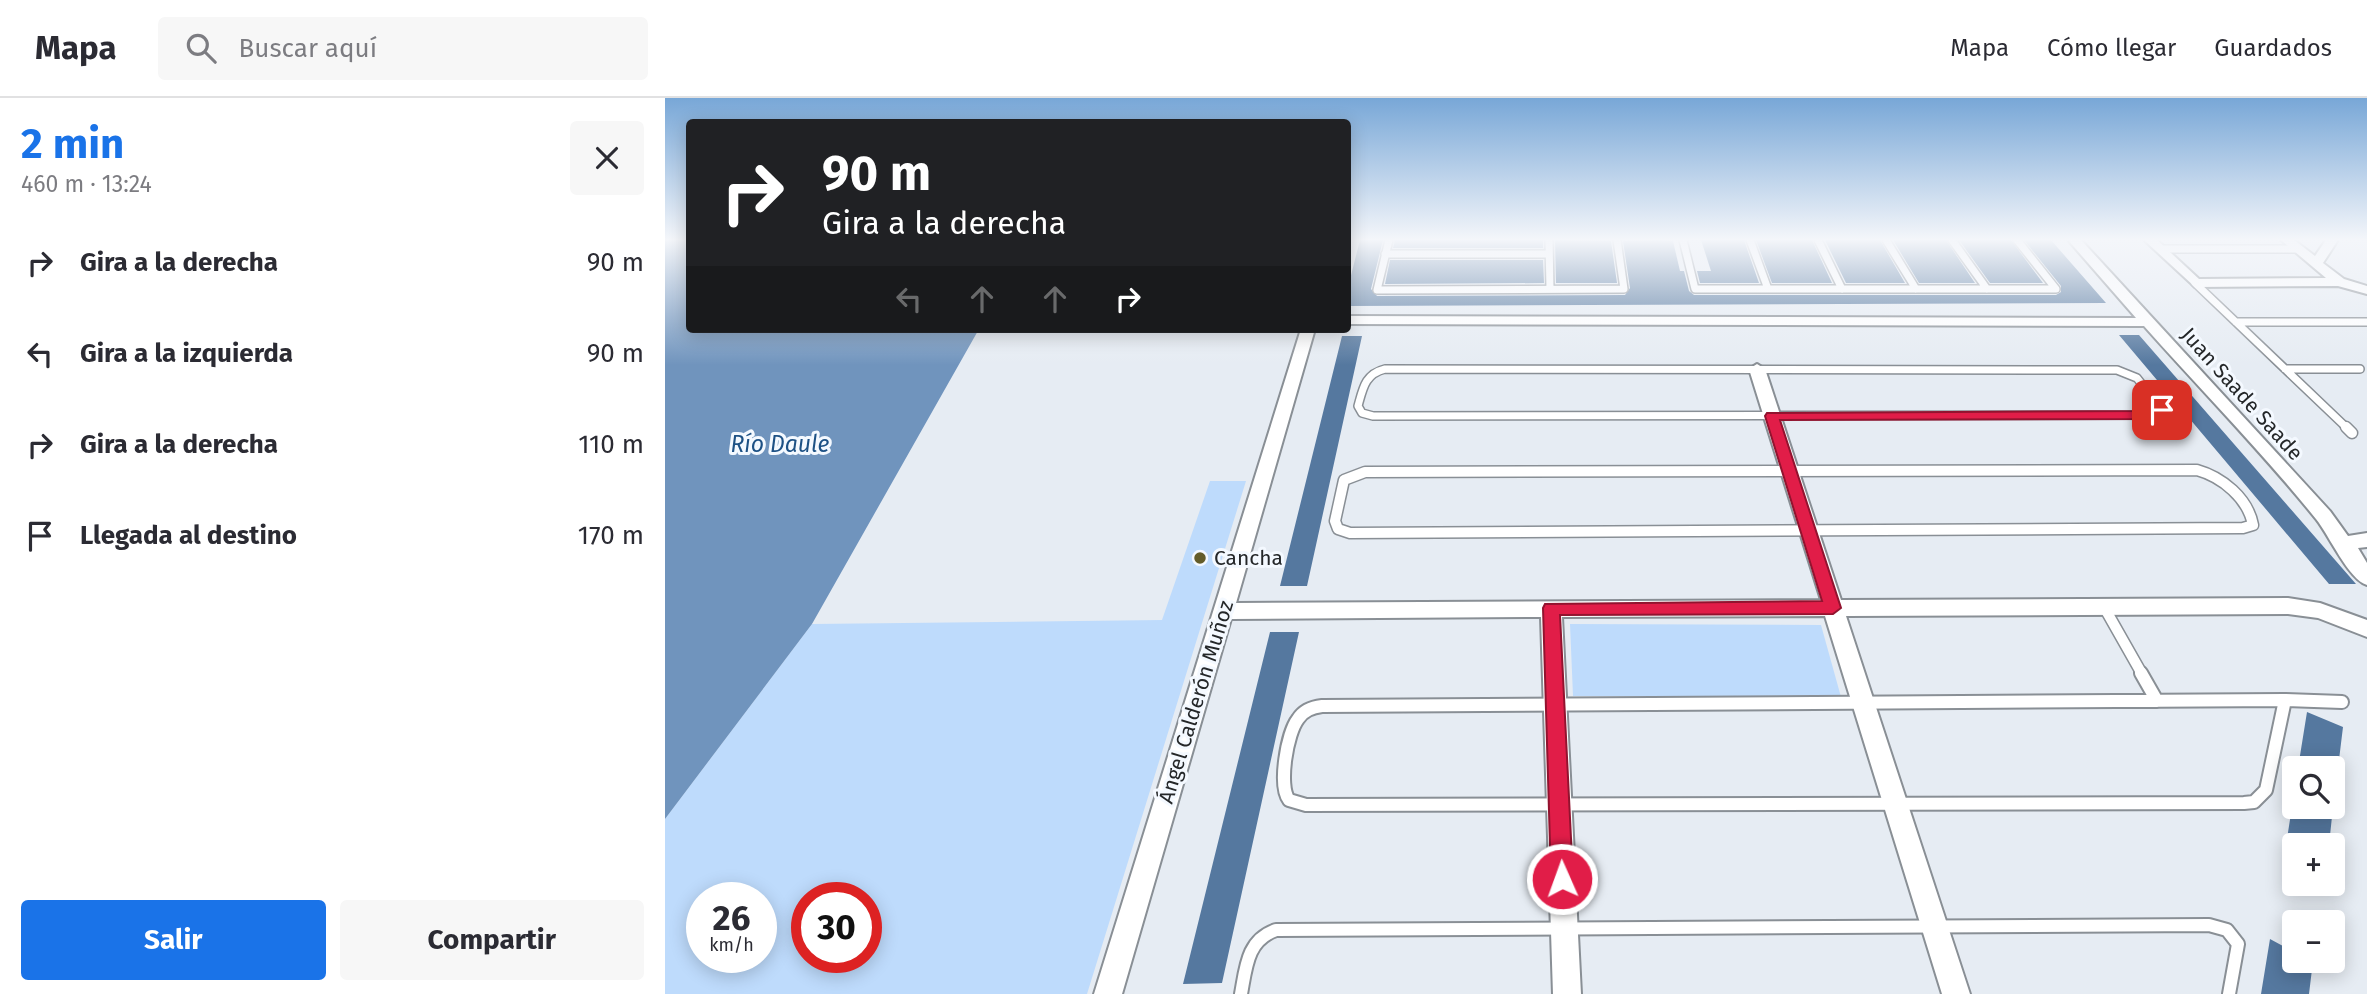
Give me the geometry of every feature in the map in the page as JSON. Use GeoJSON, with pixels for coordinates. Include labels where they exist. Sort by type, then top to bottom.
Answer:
{"type":"FeatureCollection","features":[{"type":"Feature","properties":{"kind":"street","name":"Juan Saade Saade"},"geometry":{"type":"LineString","coordinates":[[2112,282],[2323,515]]}},
{"type":"Feature","properties":{"kind":"street"},"geometry":{"type":"LineString","coordinates":[[2195,282],[2339,282],[2367,290]]}},
{"type":"Feature","properties":{"kind":"street"},"geometry":{"type":"LineString","coordinates":[[1351,320],[2148,322]]}},
{"type":"Feature","properties":{"kind":"street","name":"Ángel Calderón Muñoz"},"geometry":{"type":"LineString","coordinates":[[1108,994],[1307,333]]}},
{"type":"Feature","properties":{"kind":"street"},"geometry":{"type":"LineString","coordinates":[[1757,369],[1956,994]]}},
{"type":"Feature","properties":{"kind":"street"},"geometry":{"type":"LineString","coordinates":[[2323,515],[2348,532],[2367,540]]}},
{"type":"Feature","properties":{"kind":"street"},"geometry":{"type":"LineString","coordinates":[[2323,515],[2367,578]]}},
{"type":"Feature","properties":{"kind":"street"},"geometry":{"type":"LineString","coordinates":[[2367,540],[2352,541],[2348,545],[2350,557],[2367,571]]}},
{"type":"Feature","properties":{"kind":"street"},"geometry":{"type":"LineString","coordinates":[[1224,611],[2305,607],[2367,629]]}},
{"type":"Feature","properties":{"kind":"street"},"geometry":{"type":"LineString","coordinates":[[1551,608],[1567,994]]}},
{"type":"Feature","properties":{"kind":"lane"},"geometry":{"type":"LineString","coordinates":[[1379,282],[1377,290],[1624,289],[1623,282]]}},
{"type":"Feature","properties":{"kind":"lane"},"geometry":{"type":"LineString","coordinates":[[1550,282],[1550,289]]}},
{"type":"Feature","properties":{"kind":"lane"},"geometry":{"type":"LineString","coordinates":[[1694,282],[1696,289],[2056,289],[2050,282]]}},
{"type":"Feature","properties":{"kind":"lane"},"geometry":{"type":"LineString","coordinates":[[1765,282],[1768,289]]}},
{"type":"Feature","properties":{"kind":"lane"},"geometry":{"type":"LineString","coordinates":[[1838,282],[1842,289]]}},
{"type":"Feature","properties":{"kind":"lane"},"geometry":{"type":"LineString","coordinates":[[1912,282],[1916,289]]}},
{"type":"Feature","properties":{"kind":"lane"},"geometry":{"type":"LineString","coordinates":[[1982,282],[1987,289]]}},
{"type":"Feature","properties":{"kind":"lane"},"geometry":{"type":"LineString","coordinates":[[2195,282],[2352,433]]}},
{"type":"Feature","properties":{"kind":"lane"},"geometry":{"type":"LineString","coordinates":[[2237,322],[2366,322]]}},
{"type":"Feature","properties":{"kind":"lane"},"geometry":{"type":"LineString","coordinates":[[1385,369],[1757,369],[2117,370],[2137,377],[2162,410],[2151,415],[1373,416],[1362,413],[1358,406],[1365,379],[1373,372],[1385,369]]}},
{"type":"Feature","properties":{"kind":"lane"},"geometry":{"type":"LineString","coordinates":[[2285,369],[2360,369]]}},
{"type":"Feature","properties":{"kind":"lane"},"geometry":{"type":"LineString","coordinates":[[2197,470],[2212,473],[2224,481],[2253,520],[2253,525],[2243,528],[1350,533],[1335,525],[1345,480],[1365,472],[1790,471],[2197,470]]}},
{"type":"Feature","properties":{"kind":"lane"},"geometry":{"type":"LineString","coordinates":[[2103,607],[2157,701]]}},
{"type":"Feature","properties":{"kind":"lane"},"geometry":{"type":"LineString","coordinates":[[2285,700],[2266,790],[2254,802],[1305,805],[1294,804],[1288,799],[1283,783],[1295,725],[1298,718],[1313,707],[2285,700],[2342,702]]}},
{"type":"Feature","properties":{"kind":"lane"},"geometry":{"type":"LineString","coordinates":[[1241,994],[1253,944],[1259,936],[1276,930],[2216,925],[2229,932],[2238,944],[2229,994]]}},
{"type":"Feature","properties":{"kind":"shaded area"},"geometry":{"type":"Polygon","coordinates":[[[1210,481],[1246,481],[1087,994],[665,994],[665,819],[812,624],[1162,620],[1210,481]]]}},
{"type":"Feature","properties":{"kind":"shaded area"},"geometry":{"type":"Polygon","coordinates":[[[1570,624],[1821,625],[1841,697],[1573,696],[1570,624]]]}},
{"type":"Feature","properties":{"kind":"water","name":"Río Daule"},"geometry":{"type":"Polygon","coordinates":[[[665,282],[686,282],[686,333],[977,333],[812,624],[665,819],[665,282]]]}},
{"type":"Feature","properties":{"kind":"building"},"geometry":{"type":"Polygon","coordinates":[[[1351,282],[1373,282],[1371,289],[1377,296],[1625,295],[1630,288],[1629,282],[1687,282],[1689,291],[1694,295],[2056,295],[2061,292],[2058,282],[2088,282],[2106,303],[1351,306],[1351,282]]]}},
{"type":"Feature","properties":{"kind":"building"},"geometry":{"type":"Polygon","coordinates":[[[1385,282],[1544,283],[1385,284],[1385,282]]]}},
{"type":"Feature","properties":{"kind":"building"},"geometry":{"type":"Polygon","coordinates":[[[1556,282],[1617,283],[1556,283],[1556,282]]]}},
{"type":"Feature","properties":{"kind":"building"},"geometry":{"type":"Polygon","coordinates":[[[1700,282],[1759,283],[1700,283],[1700,282]]]}},
{"type":"Feature","properties":{"kind":"building"},"geometry":{"type":"Polygon","coordinates":[[[1772,282],[1832,283],[1772,283],[1772,282]]]}},
{"type":"Feature","properties":{"kind":"building"},"geometry":{"type":"Polygon","coordinates":[[[1845,282],[1905,283],[1846,283],[1845,282]]]}},
{"type":"Feature","properties":{"kind":"building"},"geometry":{"type":"Polygon","coordinates":[[[1918,282],[1975,283],[1919,283],[1918,282]]]}},
{"type":"Feature","properties":{"kind":"building"},"geometry":{"type":"Polygon","coordinates":[[[1989,282],[2043,283],[1990,283],[1989,282]]]}},
{"type":"Feature","properties":{"kind":"building"},"geometry":{"type":"Polygon","coordinates":[[[2119,335],[2139,335],[2356,584],[2329,584],[2119,335]]]}},
{"type":"Feature","properties":{"kind":"building"},"geometry":{"type":"Polygon","coordinates":[[[1342,336],[1362,336],[1307,586],[1280,586],[1342,336]]]}},
{"type":"Feature","properties":{"kind":"building"},"geometry":{"type":"Polygon","coordinates":[[[1270,632],[1299,632],[1222,983],[1183,984],[1270,632]]]}},
{"type":"Feature","properties":{"kind":"building"},"geometry":{"type":"Polygon","coordinates":[[[2307,712],[2343,727],[2339,756],[2300,756],[2307,712]]]}},
{"type":"Feature","properties":{"kind":"building"},"geometry":{"type":"Polygon","coordinates":[[[2290,819],[2332,819],[2330,833],[2288,833],[2290,819]]]}},
{"type":"Feature","properties":{"kind":"building"},"geometry":{"type":"Polygon","coordinates":[[[2270,939],[2282,946],[2282,973],[2312,973],[2309,994],[2261,994],[2270,939]]]}},
{"type":"Feature","properties":{"kind":"place","name":"Cancha"},"geometry":{"type":"Point","coordinates":[1200,558]}},
{"type":"Feature","properties":{"kind":"route"},"geometry":{"type":"LineString","coordinates":[[1562,879],[1551,608],[1833,608],[1772,416],[2157,415],[2162,410]]}}]}
